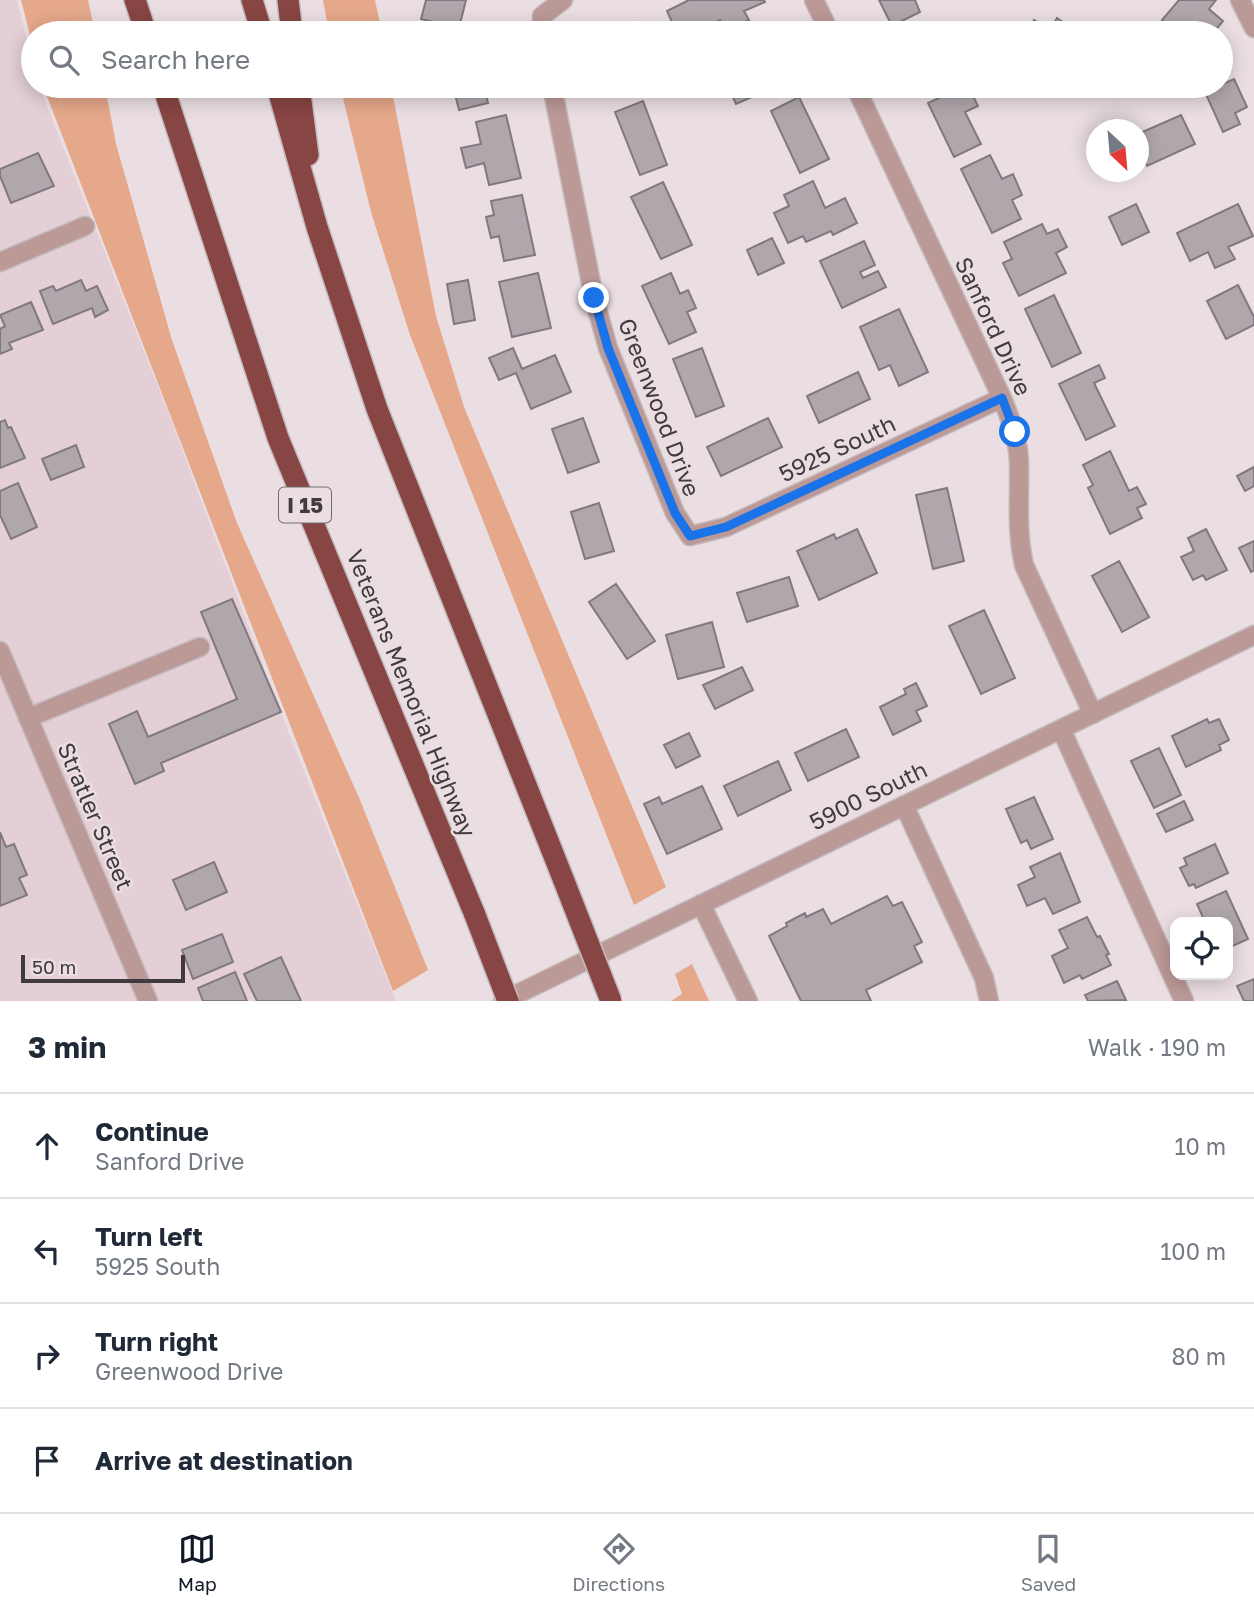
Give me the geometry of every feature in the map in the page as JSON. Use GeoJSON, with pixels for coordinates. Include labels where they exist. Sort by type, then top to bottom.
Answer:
{"type":"FeatureCollection","features":[{"type":"Feature","properties":{"kind":"highway"},"geometry":{"type":"LineString","coordinates":[[135,0],[143,21]]}},
{"type":"Feature","properties":{"kind":"highway"},"geometry":{"type":"LineString","coordinates":[[145,0],[147,21]]}},
{"type":"Feature","properties":{"kind":"highway"},"geometry":{"type":"LineString","coordinates":[[252,0],[258,21]]}},
{"type":"Feature","properties":{"kind":"highway"},"geometry":{"type":"LineString","coordinates":[[288,0],[291,21]]}},
{"type":"Feature","properties":{"kind":"highway","name":"Veterans Memorial Highway"},"geometry":{"type":"LineString","coordinates":[[167,98],[278,438],[475,915],[506,1001]]}},
{"type":"Feature","properties":{"kind":"highway"},"geometry":{"type":"LineString","coordinates":[[280,98],[317,227],[377,409],[611,1001]]}},
{"type":"Feature","properties":{"kind":"highway"},"geometry":{"type":"LineString","coordinates":[[301,98],[317,227]]}},
{"type":"Feature","properties":{"kind":"street"},"geometry":{"type":"LineString","coordinates":[[545,21],[563,0]]}},
{"type":"Feature","properties":{"kind":"street"},"geometry":{"type":"LineString","coordinates":[[814,0],[824,21]]}},
{"type":"Feature","properties":{"kind":"street"},"geometry":{"type":"LineString","coordinates":[[1240,0],[1254,28]]}},
{"type":"Feature","properties":{"kind":"street","name":"Greenwood Drive"},"geometry":{"type":"LineString","coordinates":[[554,98],[603,331],[675,513],[690,536]]}},
{"type":"Feature","properties":{"kind":"street","name":"Sanford Drive"},"geometry":{"type":"LineString","coordinates":[[861,98],[1002,398],[1015,432],[1019,460],[1019,541],[1024,565],[1093,713]]}},
{"type":"Feature","properties":{"kind":"street"},"geometry":{"type":"LineString","coordinates":[[0,262],[85,226]]}},
{"type":"Feature","properties":{"kind":"street","name":"5925 South"},"geometry":{"type":"LineString","coordinates":[[690,536],[726,527],[1002,398]]}},
{"type":"Feature","properties":{"kind":"street","name":"5900 South"},"geometry":{"type":"LineString","coordinates":[[506,1001],[1254,635]]}},
{"type":"Feature","properties":{"kind":"street"},"geometry":{"type":"LineString","coordinates":[[28,718],[200,647]]}},
{"type":"Feature","properties":{"kind":"street","name":"Stratler Street"},"geometry":{"type":"LineString","coordinates":[[0,651],[148,1001]]}},
{"type":"Feature","properties":{"kind":"street"},"geometry":{"type":"LineString","coordinates":[[1061,729],[1184,1001]]}},
{"type":"Feature","properties":{"kind":"street"},"geometry":{"type":"LineString","coordinates":[[904,805],[984,978],[989,1001]]}},
{"type":"Feature","properties":{"kind":"street"},"geometry":{"type":"LineString","coordinates":[[701,904],[748,1001]]}},
{"type":"Feature","properties":{"kind":"shaded area"},"geometry":{"type":"Polygon","coordinates":[[[0,0],[17,0],[22,21],[21,98],[44,98],[166,407],[286,726],[396,1001],[0,1001],[0,0]]]}},
{"type":"Feature","properties":{"kind":"shaded area"},"geometry":{"type":"Polygon","coordinates":[[[21,0],[88,0],[92,21],[26,21],[21,0]]]}},
{"type":"Feature","properties":{"kind":"shaded area"},"geometry":{"type":"Polygon","coordinates":[[[323,0],[375,0],[379,21],[327,21],[323,0]]]}},
{"type":"Feature","properties":{"kind":"shaded area"},"geometry":{"type":"Polygon","coordinates":[[[48,98],[107,98],[116,144],[172,340],[237,523],[360,800],[428,970],[393,991],[48,98]]]}},
{"type":"Feature","properties":{"kind":"shaded area"},"geometry":{"type":"Polygon","coordinates":[[[343,98],[393,98],[436,316],[464,407],[666,887],[634,905],[410,335],[371,212],[343,98]]]}},
{"type":"Feature","properties":{"kind":"shaded area"},"geometry":{"type":"Polygon","coordinates":[[[692,964],[709,1001],[671,1001],[682,994],[675,974],[692,964]]]}},
{"type":"Feature","properties":{"kind":"building"},"geometry":{"type":"Polygon","coordinates":[[[426,0],[466,0],[461,21],[421,19],[426,0]]]}},
{"type":"Feature","properties":{"kind":"building"},"geometry":{"type":"Polygon","coordinates":[[[689,0],[765,2],[744,11],[749,20],[747,21],[672,21],[667,11],[689,0]]]}},
{"type":"Feature","properties":{"kind":"building"},"geometry":{"type":"Polygon","coordinates":[[[879,0],[915,0],[920,12],[902,21],[890,21],[879,0]]]}},
{"type":"Feature","properties":{"kind":"building"},"geometry":{"type":"Polygon","coordinates":[[[1179,0],[1216,0],[1209,9],[1223,21],[1163,21],[1179,0]]]}},
{"type":"Feature","properties":{"kind":"building"},"geometry":{"type":"Polygon","coordinates":[[[1233,79],[1247,107],[1235,113],[1240,124],[1223,132],[1208,98],[1233,98],[1233,79]]]}},
{"type":"Feature","properties":{"kind":"building"},"geometry":{"type":"Polygon","coordinates":[[[456,98],[487,98],[488,103],[459,110],[456,98]]]}},
{"type":"Feature","properties":{"kind":"building"},"geometry":{"type":"Polygon","coordinates":[[[733,98],[750,98],[736,104],[733,98]]]}},
{"type":"Feature","properties":{"kind":"building"},"geometry":{"type":"Polygon","coordinates":[[[799,98],[829,159],[800,173],[771,111],[799,98]]]}},
{"type":"Feature","properties":{"kind":"building"},"geometry":{"type":"Polygon","coordinates":[[[939,98],[974,98],[978,106],[965,112],[981,144],[954,157],[928,103],[939,98]]]}},
{"type":"Feature","properties":{"kind":"building"},"geometry":{"type":"Polygon","coordinates":[[[643,101],[667,165],[640,175],[615,112],[643,101]]]}},
{"type":"Feature","properties":{"kind":"building"},"geometry":{"type":"Polygon","coordinates":[[[506,115],[521,178],[489,185],[484,163],[466,168],[461,148],[481,144],[476,122],[506,115]]]}},
{"type":"Feature","properties":{"kind":"building"},"geometry":{"type":"Polygon","coordinates":[[[1181,115],[1195,144],[1149,165],[1149,129],[1181,115]]]}},
{"type":"Feature","properties":{"kind":"building"},"geometry":{"type":"Polygon","coordinates":[[[38,153],[54,186],[11,203],[0,176],[0,169],[38,153]]]}},
{"type":"Feature","properties":{"kind":"building"},"geometry":{"type":"Polygon","coordinates":[[[990,155],[1002,179],[1013,174],[1022,195],[1012,200],[1021,219],[992,233],[961,169],[990,155]]]}},
{"type":"Feature","properties":{"kind":"building"},"geometry":{"type":"Polygon","coordinates":[[[813,181],[825,208],[845,198],[857,223],[833,235],[831,231],[806,242],[803,236],[788,243],[774,213],[789,206],[784,195],[813,181]]]}},
{"type":"Feature","properties":{"kind":"building"},"geometry":{"type":"Polygon","coordinates":[[[663,182],[692,245],[661,259],[631,197],[663,182]]]}},
{"type":"Feature","properties":{"kind":"building"},"geometry":{"type":"Polygon","coordinates":[[[522,195],[535,255],[504,261],[499,236],[491,238],[486,217],[494,215],[491,201],[522,195]]]}},
{"type":"Feature","properties":{"kind":"building"},"geometry":{"type":"Polygon","coordinates":[[[1136,204],[1149,232],[1122,245],[1109,217],[1136,204]]]}},
{"type":"Feature","properties":{"kind":"building"},"geometry":{"type":"Polygon","coordinates":[[[1238,204],[1253,236],[1228,247],[1235,259],[1215,268],[1208,252],[1190,261],[1177,233],[1238,204]]]}},
{"type":"Feature","properties":{"kind":"building"},"geometry":{"type":"Polygon","coordinates":[[[1042,224],[1047,234],[1058,229],[1067,247],[1056,253],[1066,273],[1019,296],[1003,263],[1012,259],[1004,242],[1042,224]]]}},
{"type":"Feature","properties":{"kind":"building"},"geometry":{"type":"Polygon","coordinates":[[[772,238],[784,263],[758,275],[747,250],[772,238]]]}},
{"type":"Feature","properties":{"kind":"building"},"geometry":{"type":"Polygon","coordinates":[[[864,241],[875,265],[860,272],[863,278],[878,271],[886,287],[842,308],[820,261],[864,241]]]}},
{"type":"Feature","properties":{"kind":"building"},"geometry":{"type":"Polygon","coordinates":[[[538,273],[551,328],[512,337],[499,282],[538,273]]]}},
{"type":"Feature","properties":{"kind":"building"},"geometry":{"type":"Polygon","coordinates":[[[671,273],[680,294],[688,290],[696,308],[687,312],[696,332],[669,344],[642,286],[671,273]]]}},
{"type":"Feature","properties":{"kind":"building"},"geometry":{"type":"Polygon","coordinates":[[[81,280],[86,291],[97,286],[108,310],[95,317],[92,308],[53,324],[40,291],[53,286],[56,291],[81,280]]]}},
{"type":"Feature","properties":{"kind":"building"},"geometry":{"type":"Polygon","coordinates":[[[468,280],[475,320],[454,324],[447,284],[468,280]]]}},
{"type":"Feature","properties":{"kind":"building"},"geometry":{"type":"Polygon","coordinates":[[[1238,285],[1254,317],[1254,325],[1226,339],[1207,301],[1238,285]]]}},
{"type":"Feature","properties":{"kind":"building"},"geometry":{"type":"Polygon","coordinates":[[[1054,295],[1081,353],[1052,367],[1025,309],[1054,295]]]}},
{"type":"Feature","properties":{"kind":"building"},"geometry":{"type":"Polygon","coordinates":[[[31,302],[43,330],[9,343],[12,349],[0,354],[0,329],[5,326],[0,315],[31,302]]]}},
{"type":"Feature","properties":{"kind":"building"},"geometry":{"type":"Polygon","coordinates":[[[899,309],[928,372],[899,386],[890,365],[879,370],[860,327],[899,309]]]}},
{"type":"Feature","properties":{"kind":"building"},"geometry":{"type":"Polygon","coordinates":[[[513,348],[522,369],[555,355],[571,392],[531,409],[516,373],[499,380],[489,358],[513,348]]]}},
{"type":"Feature","properties":{"kind":"building"},"geometry":{"type":"Polygon","coordinates":[[[702,348],[724,406],[696,417],[673,359],[702,348]]]}},
{"type":"Feature","properties":{"kind":"building"},"geometry":{"type":"Polygon","coordinates":[[[1099,365],[1105,378],[1094,383],[1115,426],[1086,440],[1059,384],[1099,365]]]}},
{"type":"Feature","properties":{"kind":"building"},"geometry":{"type":"Polygon","coordinates":[[[858,372],[870,399],[819,423],[807,396],[858,372]]]}},
{"type":"Feature","properties":{"kind":"building"},"geometry":{"type":"Polygon","coordinates":[[[583,418],[599,462],[568,473],[552,429],[583,418]]]}},
{"type":"Feature","properties":{"kind":"building"},"geometry":{"type":"Polygon","coordinates":[[[768,418],[782,447],[721,476],[707,447],[768,418]]]}},
{"type":"Feature","properties":{"kind":"building"},"geometry":{"type":"Polygon","coordinates":[[[5,420],[25,458],[0,468],[0,422],[5,420]]]}},
{"type":"Feature","properties":{"kind":"building"},"geometry":{"type":"Polygon","coordinates":[[[76,445],[84,467],[51,480],[42,459],[76,445]]]}},
{"type":"Feature","properties":{"kind":"building"},"geometry":{"type":"Polygon","coordinates":[[[1110,451],[1129,491],[1137,487],[1146,504],[1137,508],[1142,518],[1110,534],[1088,488],[1093,485],[1083,465],[1110,451]]]}},
{"type":"Feature","properties":{"kind":"building"},"geometry":{"type":"Polygon","coordinates":[[[1254,467],[1254,486],[1245,491],[1237,476],[1254,467]]]}},
{"type":"Feature","properties":{"kind":"building"},"geometry":{"type":"Polygon","coordinates":[[[18,483],[37,527],[11,539],[0,515],[0,491],[18,483]]]}},
{"type":"Feature","properties":{"kind":"building"},"geometry":{"type":"Polygon","coordinates":[[[947,488],[964,561],[933,569],[916,495],[947,488]]]}},
{"type":"Feature","properties":{"kind":"building"},"geometry":{"type":"Polygon","coordinates":[[[599,503],[614,551],[585,559],[571,512],[599,503]]]}},
{"type":"Feature","properties":{"kind":"building"},"geometry":{"type":"Polygon","coordinates":[[[857,529],[877,573],[819,600],[797,551],[834,534],[836,539],[857,529]]]}},
{"type":"Feature","properties":{"kind":"building"},"geometry":{"type":"Polygon","coordinates":[[[1206,529],[1227,570],[1206,580],[1203,575],[1193,580],[1181,557],[1194,551],[1188,538],[1206,529]]]}},
{"type":"Feature","properties":{"kind":"building"},"geometry":{"type":"Polygon","coordinates":[[[1254,541],[1254,570],[1251,572],[1239,548],[1254,541]]]}},
{"type":"Feature","properties":{"kind":"building"},"geometry":{"type":"Polygon","coordinates":[[[1119,561],[1149,617],[1122,632],[1092,576],[1119,561]]]}},
{"type":"Feature","properties":{"kind":"building"},"geometry":{"type":"Polygon","coordinates":[[[789,577],[798,606],[747,622],[737,593],[789,577]]]}},
{"type":"Feature","properties":{"kind":"building"},"geometry":{"type":"Polygon","coordinates":[[[616,584],[655,641],[627,659],[589,602],[616,584]]]}},
{"type":"Feature","properties":{"kind":"building"},"geometry":{"type":"Polygon","coordinates":[[[232,599],[281,712],[161,763],[164,771],[135,784],[109,724],[137,711],[148,737],[237,699],[201,612],[232,599]]]}},
{"type":"Feature","properties":{"kind":"building"},"geometry":{"type":"Polygon","coordinates":[[[984,610],[1015,678],[981,694],[949,626],[984,610]]]}},
{"type":"Feature","properties":{"kind":"building"},"geometry":{"type":"Polygon","coordinates":[[[712,622],[724,667],[678,679],[666,635],[712,622]]]}},
{"type":"Feature","properties":{"kind":"building"},"geometry":{"type":"Polygon","coordinates":[[[742,667],[753,690],[715,709],[703,685],[742,667]]]}},
{"type":"Feature","properties":{"kind":"building"},"geometry":{"type":"Polygon","coordinates":[[[916,683],[927,706],[916,711],[921,721],[893,735],[880,707],[906,694],[904,689],[916,683]]]}},
{"type":"Feature","properties":{"kind":"building"},"geometry":{"type":"Polygon","coordinates":[[[1207,719],[1209,723],[1219,719],[1229,740],[1219,745],[1221,750],[1186,767],[1172,736],[1207,719]]]}},
{"type":"Feature","properties":{"kind":"building"},"geometry":{"type":"Polygon","coordinates":[[[846,729],[859,757],[808,781],[795,753],[846,729]]]}},
{"type":"Feature","properties":{"kind":"building"},"geometry":{"type":"Polygon","coordinates":[[[689,733],[700,756],[676,768],[664,745],[689,733]]]}},
{"type":"Feature","properties":{"kind":"building"},"geometry":{"type":"Polygon","coordinates":[[[1159,748],[1181,795],[1154,808],[1131,761],[1159,748]]]}},
{"type":"Feature","properties":{"kind":"building"},"geometry":{"type":"Polygon","coordinates":[[[778,761],[791,790],[738,816],[724,786],[778,761]]]}},
{"type":"Feature","properties":{"kind":"building"},"geometry":{"type":"Polygon","coordinates":[[[702,786],[722,829],[667,854],[644,804],[659,797],[662,804],[702,786]]]}},
{"type":"Feature","properties":{"kind":"building"},"geometry":{"type":"Polygon","coordinates":[[[1034,797],[1053,839],[1031,849],[1027,840],[1021,843],[1006,809],[1034,797]]]}},
{"type":"Feature","properties":{"kind":"building"},"geometry":{"type":"Polygon","coordinates":[[[1184,801],[1193,820],[1166,832],[1157,814],[1184,801]]]}},
{"type":"Feature","properties":{"kind":"building"},"geometry":{"type":"Polygon","coordinates":[[[0,832],[6,847],[14,844],[27,875],[19,878],[27,895],[0,906],[0,832]]]}},
{"type":"Feature","properties":{"kind":"building"},"geometry":{"type":"Polygon","coordinates":[[[1215,844],[1228,873],[1196,888],[1194,884],[1189,886],[1180,868],[1187,865],[1184,858],[1215,844]]]}},
{"type":"Feature","properties":{"kind":"building"},"geometry":{"type":"Polygon","coordinates":[[[1060,853],[1080,902],[1053,914],[1045,898],[1027,906],[1018,885],[1035,877],[1030,867],[1060,853]]]}},
{"type":"Feature","properties":{"kind":"building"},"geometry":{"type":"Polygon","coordinates":[[[214,862],[227,892],[186,910],[173,880],[214,862]]]}},
{"type":"Feature","properties":{"kind":"building"},"geometry":{"type":"Polygon","coordinates":[[[1226,891],[1248,939],[1233,946],[1233,917],[1203,917],[1197,904],[1226,891]]]}},
{"type":"Feature","properties":{"kind":"building"},"geometry":{"type":"Polygon","coordinates":[[[887,896],[893,906],[902,902],[922,942],[914,946],[922,962],[866,990],[871,1001],[801,1001],[769,936],[805,913],[806,917],[823,909],[831,924],[887,896]]]}},
{"type":"Feature","properties":{"kind":"building"},"geometry":{"type":"Polygon","coordinates":[[[1087,917],[1109,954],[1106,955],[1111,965],[1082,979],[1080,975],[1064,983],[1052,956],[1068,948],[1059,930],[1087,917]]]}},
{"type":"Feature","properties":{"kind":"building"},"geometry":{"type":"Polygon","coordinates":[[[222,934],[233,962],[193,979],[182,950],[222,934]]]}},
{"type":"Feature","properties":{"kind":"building"},"geometry":{"type":"Polygon","coordinates":[[[281,957],[301,1001],[257,1001],[244,974],[281,957]]]}},
{"type":"Feature","properties":{"kind":"building"},"geometry":{"type":"Polygon","coordinates":[[[235,972],[247,1001],[203,1001],[198,988],[235,972]]]}},
{"type":"Feature","properties":{"kind":"building"},"geometry":{"type":"Polygon","coordinates":[[[1254,979],[1254,1001],[1244,1001],[1237,986],[1254,979]]]}},
{"type":"Feature","properties":{"kind":"building"},"geometry":{"type":"Polygon","coordinates":[[[1117,981],[1126,1000],[1088,1001],[1085,995],[1117,981]]]}},
{"type":"Feature","properties":{"kind":"route"},"geometry":{"type":"LineString","coordinates":[[594,298],[608,348],[675,513],[690,536],[726,527],[1002,398],[1015,432]]}}]}
